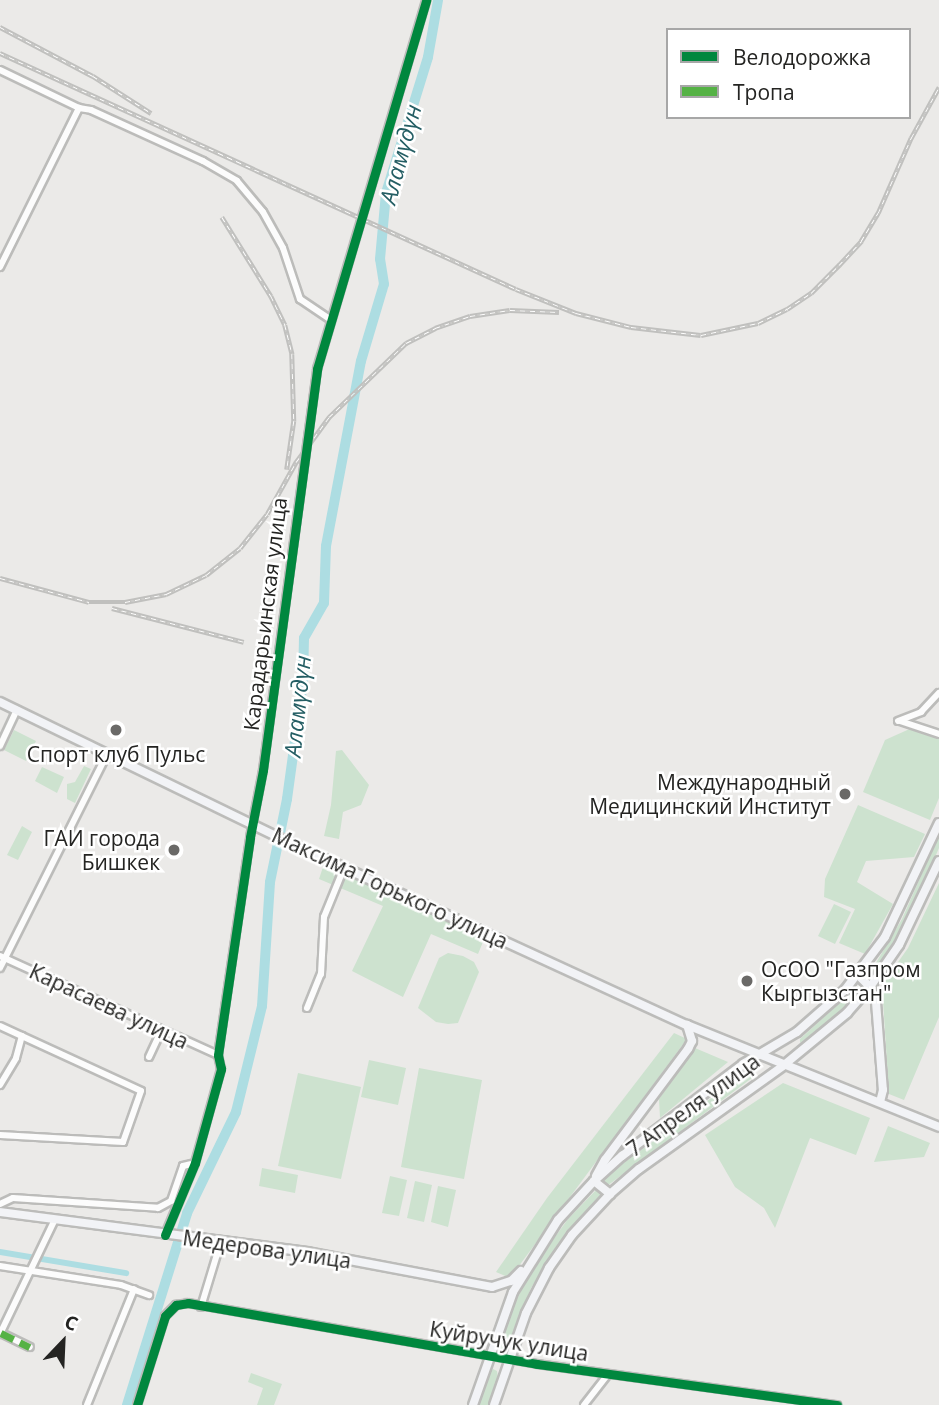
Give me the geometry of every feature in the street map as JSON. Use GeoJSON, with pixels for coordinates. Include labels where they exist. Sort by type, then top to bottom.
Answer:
{"type":"FeatureCollection","features":[{"type":"Feature","properties":{"kind":"main road","name":"Максима Горького улица"},"geometry":{"type":"LineString","coordinates":[[0,702],[295,845],[687,1025],[939,1127]]}},
{"type":"Feature","properties":{"kind":"main road","name":"7 Апреля улица"},"geometry":{"type":"LineString","coordinates":[[473,1405],[505,1311],[531,1260],[558,1220],[594,1181],[743,1064],[760,1056],[813,1020],[858,975],[897,916],[939,823]]}},
{"type":"Feature","properties":{"kind":"main road","name":"7 Апреля улица"},"geometry":{"type":"LineString","coordinates":[[494,1405],[518,1335],[549,1268],[572,1235],[610,1194],[832,1027],[870,987],[909,929],[939,861]]}},
{"type":"Feature","properties":{"kind":"main road"},"geometry":{"type":"LineString","coordinates":[[858,975],[870,987],[877,1014],[883,1090],[880,1102]]}},
{"type":"Feature","properties":{"kind":"main road"},"geometry":{"type":"LineString","coordinates":[[610,1194],[594,1181],[605,1160],[688,1049],[692,1041],[687,1025]]}},
{"type":"Feature","properties":{"kind":"main road","name":"Медерова улица"},"geometry":{"type":"LineString","coordinates":[[0,1212],[307,1252],[492,1287]]}},
{"type":"Feature","properties":{"kind":"main road"},"geometry":{"type":"LineString","coordinates":[[505,1311],[504,1299],[492,1287],[511,1281],[531,1260]]}},
{"type":"Feature","properties":{"kind":"street","name":"Карадарьинская улица"},"geometry":{"type":"LineString","coordinates":[[168,1236],[195,1163],[221,1069],[218,1055],[263,770],[317,369],[426,0]]}},
{"type":"Feature","properties":{"kind":"street"},"geometry":{"type":"LineString","coordinates":[[0,69],[79,108],[91,110],[202,161],[237,181],[263,212],[283,248],[300,299],[331,320]]}},
{"type":"Feature","properties":{"kind":"street"},"geometry":{"type":"LineString","coordinates":[[0,267],[79,108]]}},
{"type":"Feature","properties":{"kind":"street"},"geometry":{"type":"LineString","coordinates":[[939,693],[921,712],[898,721],[939,734]]}},
{"type":"Feature","properties":{"kind":"street"},"geometry":{"type":"LineString","coordinates":[[0,746],[17,710]]}},
{"type":"Feature","properties":{"kind":"street"},"geometry":{"type":"LineString","coordinates":[[0,968],[2,958],[107,754]]}},
{"type":"Feature","properties":{"kind":"street"},"geometry":{"type":"LineString","coordinates":[[307,1008],[321,974],[324,918],[344,868]]}},
{"type":"Feature","properties":{"kind":"street","name":"Карасаева улица"},"geometry":{"type":"LineString","coordinates":[[2,958],[218,1055]]}},
{"type":"Feature","properties":{"kind":"street"},"geometry":{"type":"LineString","coordinates":[[0,1026],[141,1091],[123,1142],[0,1135]]}},
{"type":"Feature","properties":{"kind":"street"},"geometry":{"type":"LineString","coordinates":[[149,1057],[161,1031]]}},
{"type":"Feature","properties":{"kind":"street"},"geometry":{"type":"LineString","coordinates":[[0,1085],[16,1058],[22,1036]]}},
{"type":"Feature","properties":{"kind":"street","name":"Медерова улица"},"geometry":{"type":"LineString","coordinates":[[0,1204],[13,1198],[159,1208],[171,1201],[183,1166],[195,1163]]}},
{"type":"Feature","properties":{"kind":"street"},"geometry":{"type":"LineString","coordinates":[[30,1347],[0,1334],[55,1219]]}},
{"type":"Feature","properties":{"kind":"street"},"geometry":{"type":"LineString","coordinates":[[201,1307],[221,1241]]}},
{"type":"Feature","properties":{"kind":"street"},"geometry":{"type":"LineString","coordinates":[[0,1266],[134,1289],[149,1295]]}},
{"type":"Feature","properties":{"kind":"street"},"geometry":{"type":"LineString","coordinates":[[87,1405],[134,1289]]}},
{"type":"Feature","properties":{"kind":"street","name":"Куйручук улица"},"geometry":{"type":"LineString","coordinates":[[137,1405],[165,1316],[176,1305],[201,1307],[489,1357],[789,1402],[837,1405]]}},
{"type":"Feature","properties":{"kind":"street"},"geometry":{"type":"LineString","coordinates":[[584,1405],[608,1374]]}},
{"type":"Feature","properties":{"kind":"green space"},"geometry":{"type":"Polygon","coordinates":[[[914,727],[939,736],[939,798],[930,820],[863,792],[885,740],[914,727]]]}},
{"type":"Feature","properties":{"kind":"green space"},"geometry":{"type":"Polygon","coordinates":[[[14,730],[36,741],[26,761],[4,750],[14,730]]]}},
{"type":"Feature","properties":{"kind":"green space"},"geometry":{"type":"Polygon","coordinates":[[[342,750],[369,785],[361,805],[343,812],[339,839],[324,836],[331,805],[336,751],[342,750]]]}},
{"type":"Feature","properties":{"kind":"green space"},"geometry":{"type":"Polygon","coordinates":[[[84,766],[91,769],[75,803],[67,799],[67,784],[75,782],[84,766]]]}},
{"type":"Feature","properties":{"kind":"green space"},"geometry":{"type":"Polygon","coordinates":[[[42,767],[64,777],[57,793],[35,781],[42,767]]]}},
{"type":"Feature","properties":{"kind":"green space"},"geometry":{"type":"Polygon","coordinates":[[[858,805],[925,834],[914,857],[866,861],[857,882],[893,904],[865,954],[839,943],[855,909],[824,897],[825,879],[858,805]]]}},
{"type":"Feature","properties":{"kind":"green space"},"geometry":{"type":"Polygon","coordinates":[[[22,826],[32,832],[18,860],[7,855],[22,826]]]}},
{"type":"Feature","properties":{"kind":"green space"},"geometry":{"type":"Polygon","coordinates":[[[939,835],[939,848],[915,904],[880,965],[867,978],[902,919],[939,835]]]}},
{"type":"Feature","properties":{"kind":"green space"},"geometry":{"type":"Polygon","coordinates":[[[324,864],[485,937],[478,954],[431,934],[403,997],[352,971],[383,906],[319,879],[324,864]]]}},
{"type":"Feature","properties":{"kind":"green space"},"geometry":{"type":"Polygon","coordinates":[[[939,883],[939,1017],[904,1100],[889,1094],[882,985],[908,948],[939,883]]]}},
{"type":"Feature","properties":{"kind":"green space"},"geometry":{"type":"Polygon","coordinates":[[[834,904],[851,912],[835,944],[818,936],[834,904]]]}},
{"type":"Feature","properties":{"kind":"green space"},"geometry":{"type":"Polygon","coordinates":[[[448,953],[474,962],[479,972],[458,1023],[448,1024],[436,1022],[418,1008],[439,958],[448,953]]]}},
{"type":"Feature","properties":{"kind":"green space"},"geometry":{"type":"Polygon","coordinates":[[[858,986],[859,993],[835,1017],[800,1043],[800,1039],[858,986]]]}},
{"type":"Feature","properties":{"kind":"green space"},"geometry":{"type":"Polygon","coordinates":[[[674,1033],[687,1039],[510,1278],[496,1272],[547,1198],[674,1033]]]}},
{"type":"Feature","properties":{"kind":"green space"},"geometry":{"type":"Polygon","coordinates":[[[695,1048],[728,1062],[660,1118],[659,1099],[695,1048]]]}},
{"type":"Feature","properties":{"kind":"green space"},"geometry":{"type":"Polygon","coordinates":[[[369,1060],[406,1068],[398,1105],[361,1097],[369,1060]]]}},
{"type":"Feature","properties":{"kind":"green space"},"geometry":{"type":"Polygon","coordinates":[[[419,1068],[482,1080],[464,1179],[401,1167],[419,1068]]]}},
{"type":"Feature","properties":{"kind":"green space"},"geometry":{"type":"Polygon","coordinates":[[[749,1070],[756,1075],[607,1186],[602,1179],[749,1070]]]}},
{"type":"Feature","properties":{"kind":"green space"},"geometry":{"type":"Polygon","coordinates":[[[298,1073],[361,1087],[341,1179],[278,1166],[298,1073]]]}},
{"type":"Feature","properties":{"kind":"green space"},"geometry":{"type":"Polygon","coordinates":[[[783,1083],[870,1118],[856,1155],[810,1138],[775,1228],[764,1208],[735,1187],[705,1135],[783,1083]]]}},
{"type":"Feature","properties":{"kind":"green space"},"geometry":{"type":"Polygon","coordinates":[[[888,1126],[930,1143],[924,1157],[874,1162],[888,1126]]]}},
{"type":"Feature","properties":{"kind":"green space"},"geometry":{"type":"Polygon","coordinates":[[[262,1168],[298,1175],[295,1193],[259,1186],[262,1168]]]}},
{"type":"Feature","properties":{"kind":"green space"},"geometry":{"type":"Polygon","coordinates":[[[390,1176],[407,1180],[399,1216],[382,1213],[390,1176]]]}},
{"type":"Feature","properties":{"kind":"green space"},"geometry":{"type":"Polygon","coordinates":[[[415,1181],[432,1185],[424,1222],[407,1218],[415,1181]]]}},
{"type":"Feature","properties":{"kind":"green space"},"geometry":{"type":"Polygon","coordinates":[[[438,1186],[456,1190],[448,1227],[431,1222],[438,1186]]]}},
{"type":"Feature","properties":{"kind":"green space"},"geometry":{"type":"Polygon","coordinates":[[[596,1190],[600,1190],[601,1195],[558,1246],[531,1288],[507,1350],[497,1352],[500,1334],[531,1270],[568,1219],[596,1190]]]}},
{"type":"Feature","properties":{"kind":"green space"},"geometry":{"type":"Polygon","coordinates":[[[493,1369],[497,1371],[498,1378],[489,1405],[477,1405],[488,1374],[493,1369]]]}},
{"type":"Feature","properties":{"kind":"green space"},"geometry":{"type":"Polygon","coordinates":[[[251,1373],[282,1384],[274,1405],[257,1405],[263,1388],[248,1382],[251,1373]]]}},
{"type":"Feature","properties":{"kind":"waterway","name":"Аламүдүн"},"geometry":{"type":"LineString","coordinates":[[127,1405],[187,1213],[236,1112],[262,1006],[270,882],[287,799],[303,682],[304,638],[324,603],[326,546],[361,361],[384,284],[380,259],[386,193],[428,57],[438,0]]}},
{"type":"Feature","properties":{"kind":"waterway"},"geometry":{"type":"LineString","coordinates":[[0,1252],[126,1273]]}},
{"type":"Feature","properties":{"kind":"railway"},"geometry":{"type":"LineString","coordinates":[[0,27],[93,76],[151,113]]}},
{"type":"Feature","properties":{"kind":"railway"},"geometry":{"type":"LineString","coordinates":[[0,53],[516,289],[576,313],[631,327],[701,335],[758,323],[787,309],[811,293],[839,265],[861,241],[878,213],[911,138],[939,87]]}},
{"type":"Feature","properties":{"kind":"railway"},"geometry":{"type":"LineString","coordinates":[[222,217],[271,296],[285,325],[292,354],[294,421],[287,469]]}},
{"type":"Feature","properties":{"kind":"railway"},"geometry":{"type":"LineString","coordinates":[[0,578],[89,602],[125,602],[166,594],[206,575],[240,548],[267,514],[296,462],[329,417],[406,343],[435,328],[470,316],[510,310],[559,312]]}},
{"type":"Feature","properties":{"kind":"railway"},"geometry":{"type":"LineString","coordinates":[[112,608],[244,642]]}},
{"type":"Feature","properties":{"kind":"marked path"},"geometry":{"type":"LineString","coordinates":[[1,1333],[30,1347]]}},
{"type":"Feature","properties":{"kind":"cycle path"},"geometry":{"type":"LineString","coordinates":[[165,1235],[195,1163],[221,1069],[218,1055],[250,837],[263,770],[317,369],[426,0]]}},
{"type":"Feature","properties":{"kind":"cycle path"},"geometry":{"type":"LineString","coordinates":[[137,1405],[165,1316],[176,1305],[188,1303],[537,1364],[837,1405]]}},
{"type":"Feature","properties":{"kind":"place","name":"Спорт клуб Пульс"},"geometry":{"type":"Point","coordinates":[116,730]}},
{"type":"Feature","properties":{"kind":"place","name":"Международный Медицинский Институт"},"geometry":{"type":"Point","coordinates":[845,794]}},
{"type":"Feature","properties":{"kind":"place","name":"ГАИ города Бишкек"},"geometry":{"type":"Point","coordinates":[174,850]}},
{"type":"Feature","properties":{"kind":"place","name":"ОсОО \"Газпром Кыргызстан\""},"geometry":{"type":"Point","coordinates":[747,981]}}]}
